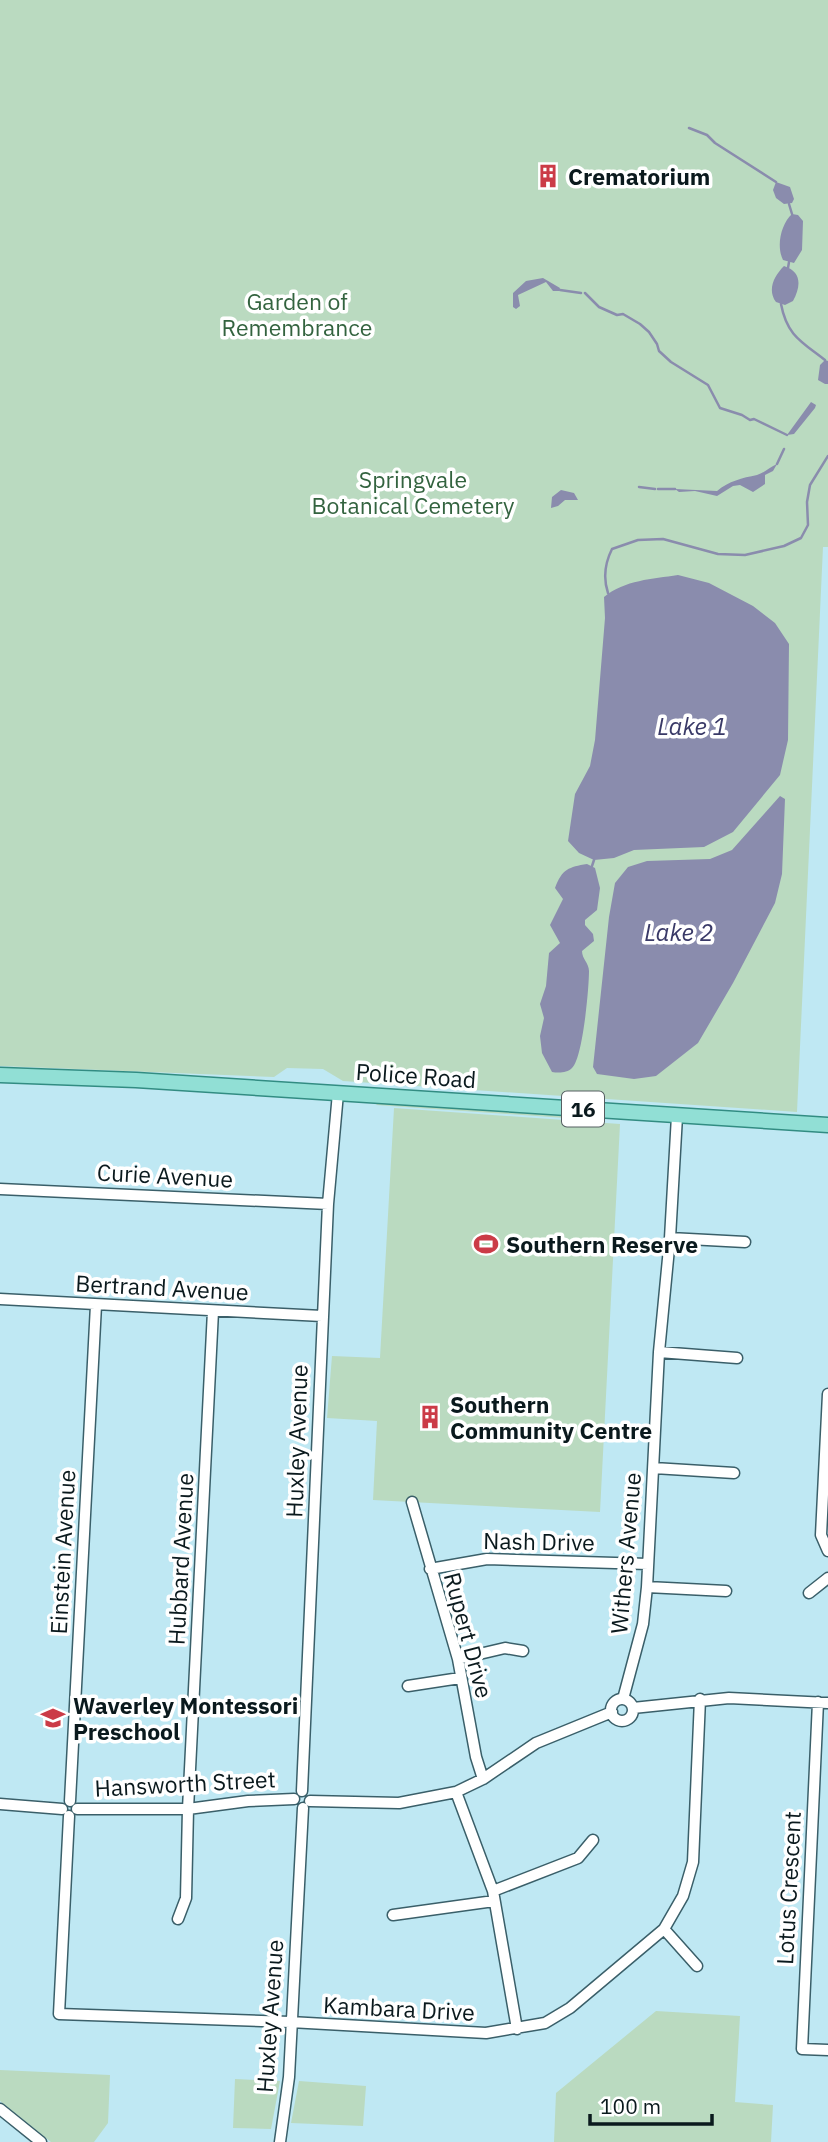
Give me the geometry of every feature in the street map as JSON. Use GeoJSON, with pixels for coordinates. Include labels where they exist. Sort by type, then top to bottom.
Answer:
{"type":"FeatureCollection","features":[{"type":"Feature","properties":{"kind":"main road","name":"Police Road"},"geometry":{"type":"LineString","coordinates":[[0,1074],[136,1080],[828,1125]]}},
{"type":"Feature","properties":{"kind":"street","name":"Huxley Avenue"},"geometry":{"type":"LineString","coordinates":[[298,1795],[328,1204],[338,1093]]}},
{"type":"Feature","properties":{"kind":"street","name":"Withers Avenue"},"geometry":{"type":"LineString","coordinates":[[623,1699],[643,1624],[647,1587],[659,1352],[670,1238],[677,1116]]}},
{"type":"Feature","properties":{"kind":"street","name":"Curie Avenue"},"geometry":{"type":"LineString","coordinates":[[0,1189],[328,1204]]}},
{"type":"Feature","properties":{"kind":"street"},"geometry":{"type":"LineString","coordinates":[[670,1238],[745,1242]]}},
{"type":"Feature","properties":{"kind":"street","name":"Bertrand Avenue"},"geometry":{"type":"LineString","coordinates":[[0,1299],[322,1316]]}},
{"type":"Feature","properties":{"kind":"street","name":"Einstein Avenue"},"geometry":{"type":"LineString","coordinates":[[70,1809],[96,1305]]}},
{"type":"Feature","properties":{"kind":"street","name":"Hubbard Avenue"},"geometry":{"type":"LineString","coordinates":[[178,1919],[186,1898],[213,1311]]}},
{"type":"Feature","properties":{"kind":"street"},"geometry":{"type":"LineString","coordinates":[[659,1352],[737,1358]]}},
{"type":"Feature","properties":{"kind":"street"},"geometry":{"type":"LineString","coordinates":[[828,1394],[821,1535],[828,1551]]}},
{"type":"Feature","properties":{"kind":"street"},"geometry":{"type":"LineString","coordinates":[[654,1468],[734,1474]]}},
{"type":"Feature","properties":{"kind":"street","name":"Rupert Drive"},"geometry":{"type":"LineString","coordinates":[[412,1502],[458,1659],[483,1779]]}},
{"type":"Feature","properties":{"kind":"street","name":"Nash Drive"},"geometry":{"type":"LineString","coordinates":[[430,1569],[487,1559],[648,1564]]}},
{"type":"Feature","properties":{"kind":"street"},"geometry":{"type":"LineString","coordinates":[[809,1593],[828,1578]]}},
{"type":"Feature","properties":{"kind":"street"},"geometry":{"type":"LineString","coordinates":[[647,1587],[726,1591]]}},
{"type":"Feature","properties":{"kind":"street"},"geometry":{"type":"LineString","coordinates":[[458,1659],[505,1648],[523,1651]]}},
{"type":"Feature","properties":{"kind":"street"},"geometry":{"type":"LineString","coordinates":[[408,1686],[460,1678]]}},
{"type":"Feature","properties":{"kind":"street"},"geometry":{"type":"LineString","coordinates":[[633,1708],[729,1698],[823,1702]]}},
{"type":"Feature","properties":{"kind":"street"},"geometry":{"type":"LineString","coordinates":[[623,1699],[630,1702],[633,1708],[631,1715],[624,1720],[617,1719],[612,1713],[614,1702],[623,1699]]}},
{"type":"Feature","properties":{"kind":"street","name":"Kambara Drive"},"geometry":{"type":"LineString","coordinates":[[70,1809],[59,2014],[290,2022],[486,2034],[517,2029],[545,2023],[570,2008],[664,1929],[683,1896],[693,1861],[700,1699]]}},
{"type":"Feature","properties":{"kind":"street","name":"Lotus Crescent"},"geometry":{"type":"LineString","coordinates":[[823,1702],[802,2049],[828,2050]]}},
{"type":"Feature","properties":{"kind":"street"},"geometry":{"type":"LineString","coordinates":[[298,1795],[297,1807],[400,1803],[456,1792],[483,1779],[536,1744],[612,1713]]}},
{"type":"Feature","properties":{"kind":"street"},"geometry":{"type":"LineString","coordinates":[[456,1792],[494,1896],[517,2029]]}},
{"type":"Feature","properties":{"kind":"street","name":"Hansworth Street"},"geometry":{"type":"LineString","coordinates":[[0,1804],[70,1809],[188,1809],[298,1795]]}},
{"type":"Feature","properties":{"kind":"street","name":"Huxley Avenue"},"geometry":{"type":"LineString","coordinates":[[280,2142],[289,2077],[290,2022],[307,1805]]}},
{"type":"Feature","properties":{"kind":"street"},"geometry":{"type":"LineString","coordinates":[[393,1915],[494,1896],[578,1857],[593,1840]]}},
{"type":"Feature","properties":{"kind":"street"},"geometry":{"type":"LineString","coordinates":[[664,1929],[697,1966]]}},
{"type":"Feature","properties":{"kind":"street"},"geometry":{"type":"LineString","coordinates":[[0,2109],[41,2142]]}},
{"type":"Feature","properties":{"kind":"green space","name":"Springvale Botanical Cemetery"},"geometry":{"type":"Polygon","coordinates":[[[0,0],[828,0],[828,547],[823,547],[797,1112],[343,1081],[323,1069],[287,1068],[274,1077],[0,1066],[0,0]]]}},
{"type":"Feature","properties":{"kind":"green space"},"geometry":{"type":"Polygon","coordinates":[[[378,1103],[593,1118],[593,1120],[376,1105],[378,1103]]]}},
{"type":"Feature","properties":{"kind":"green space","name":"Southern Reserve"},"geometry":{"type":"Polygon","coordinates":[[[394,1108],[620,1124],[600,1512],[373,1500],[377,1421],[327,1418],[332,1356],[380,1358],[394,1108]]]}},
{"type":"Feature","properties":{"kind":"green space"},"geometry":{"type":"Polygon","coordinates":[[[656,2011],[740,2016],[735,2102],[773,2105],[771,2142],[554,2142],[556,2093],[656,2011]]]}},
{"type":"Feature","properties":{"kind":"green space"},"geometry":{"type":"Polygon","coordinates":[[[0,2070],[110,2075],[108,2123],[94,2142],[51,2142],[0,2101],[0,2070]]]}},
{"type":"Feature","properties":{"kind":"green space"},"geometry":{"type":"Polygon","coordinates":[[[235,2079],[280,2081],[271,2129],[233,2128],[235,2079]]]}},
{"type":"Feature","properties":{"kind":"green space"},"geometry":{"type":"Polygon","coordinates":[[[299,2081],[366,2086],[363,2126],[291,2123],[299,2081]]]}},
{"type":"Feature","properties":{"kind":"water"},"geometry":{"type":"Polygon","coordinates":[[[776,182],[790,187],[794,199],[792,203],[784,204],[776,198],[773,190],[776,182]]]}},
{"type":"Feature","properties":{"kind":"water"},"geometry":{"type":"Polygon","coordinates":[[[792,214],[798,215],[803,221],[802,250],[794,263],[783,260],[780,248],[782,229],[792,214]]]}},
{"type":"Feature","properties":{"kind":"water"},"geometry":{"type":"Polygon","coordinates":[[[784,266],[794,272],[798,280],[793,301],[785,305],[776,302],[772,293],[777,274],[784,266]]]}},
{"type":"Feature","properties":{"kind":"water"},"geometry":{"type":"Polygon","coordinates":[[[543,278],[560,288],[559,291],[553,291],[546,282],[518,295],[520,306],[516,309],[513,307],[513,293],[526,281],[543,278]]]}},
{"type":"Feature","properties":{"kind":"water"},"geometry":{"type":"Polygon","coordinates":[[[825,360],[828,361],[828,384],[818,380],[820,365],[825,360]]]}},
{"type":"Feature","properties":{"kind":"water"},"geometry":{"type":"Polygon","coordinates":[[[811,402],[816,405],[815,408],[794,434],[787,435],[811,402]]]}},
{"type":"Feature","properties":{"kind":"water"},"geometry":{"type":"Polygon","coordinates":[[[777,464],[773,471],[765,475],[765,484],[753,492],[740,485],[733,486],[717,496],[695,491],[679,492],[675,489],[717,491],[731,482],[760,474],[777,464]]]}},
{"type":"Feature","properties":{"kind":"water"},"geometry":{"type":"Polygon","coordinates":[[[561,490],[574,493],[578,500],[565,500],[551,508],[552,497],[561,490]]]}},
{"type":"Feature","properties":{"kind":"water","name":"Lake 1"},"geometry":{"type":"Polygon","coordinates":[[[678,575],[709,583],[753,606],[775,623],[789,644],[788,740],[780,775],[733,832],[704,847],[634,850],[614,858],[594,860],[579,853],[568,841],[575,794],[590,766],[595,740],[605,618],[604,597],[630,584],[678,575]]]}},
{"type":"Feature","properties":{"kind":"water","name":"Lake 2"},"geometry":{"type":"Polygon","coordinates":[[[780,796],[785,799],[782,874],[775,903],[698,1043],[656,1076],[634,1079],[597,1074],[593,1067],[615,883],[628,867],[647,861],[710,859],[732,850],[780,796]]]}},
{"type":"Feature","properties":{"kind":"water"},"geometry":{"type":"Polygon","coordinates":[[[587,864],[595,868],[600,888],[597,910],[585,920],[594,941],[582,951],[589,971],[582,1037],[572,1068],[563,1072],[552,1072],[542,1053],[540,1036],[544,1018],[540,1004],[546,986],[549,953],[560,943],[550,925],[563,899],[555,888],[567,870],[587,864]]]}},
{"type":"Feature","properties":{"kind":"waterway"},"geometry":{"type":"LineString","coordinates":[[689,128],[707,135],[715,143],[776,182]]}},
{"type":"Feature","properties":{"kind":"waterway"},"geometry":{"type":"LineString","coordinates":[[789,204],[792,214]]}},
{"type":"Feature","properties":{"kind":"waterway"},"geometry":{"type":"LineString","coordinates":[[788,268],[789,262]]}},
{"type":"Feature","properties":{"kind":"waterway"},"geometry":{"type":"LineString","coordinates":[[560,290],[581,293]]}},
{"type":"Feature","properties":{"kind":"waterway"},"geometry":{"type":"LineString","coordinates":[[585,293],[599,307],[617,315],[623,314],[640,324],[649,332],[659,351],[671,362],[708,385],[720,408],[750,420],[754,419],[787,435]]}},
{"type":"Feature","properties":{"kind":"waterway"},"geometry":{"type":"LineString","coordinates":[[781,304],[791,331],[825,360]]}},
{"type":"Feature","properties":{"kind":"waterway"},"geometry":{"type":"LineString","coordinates":[[777,464],[784,449]]}},
{"type":"Feature","properties":{"kind":"waterway"},"geometry":{"type":"LineString","coordinates":[[608,593],[606,571],[612,549],[638,540],[663,539],[718,554],[745,555],[784,546],[801,538],[808,525],[807,502],[810,485],[828,456]]}},
{"type":"Feature","properties":{"kind":"waterway"},"geometry":{"type":"LineString","coordinates":[[639,487],[655,489]]}},
{"type":"Feature","properties":{"kind":"waterway"},"geometry":{"type":"LineString","coordinates":[[658,489],[675,489]]}},
{"type":"Feature","properties":{"kind":"waterway"},"geometry":{"type":"LineString","coordinates":[[592,866],[594,860]]}},
{"type":"Feature","properties":{"kind":"place","name":"Crematorium"},"geometry":{"type":"Point","coordinates":[548,176]}},
{"type":"Feature","properties":{"kind":"place","name":"Southern Reserve"},"geometry":{"type":"Point","coordinates":[486,1244]}},
{"type":"Feature","properties":{"kind":"place","name":"Southern Community Centre"},"geometry":{"type":"Point","coordinates":[430,1417]}},
{"type":"Feature","properties":{"kind":"place","name":"Waverley Montessori Preschool"},"geometry":{"type":"Point","coordinates":[53,1718]}},
{"type":"Feature","properties":{"kind":"park label","name":"Garden of Remembrance"},"geometry":{"type":"Point","coordinates":[297,314]}}]}
